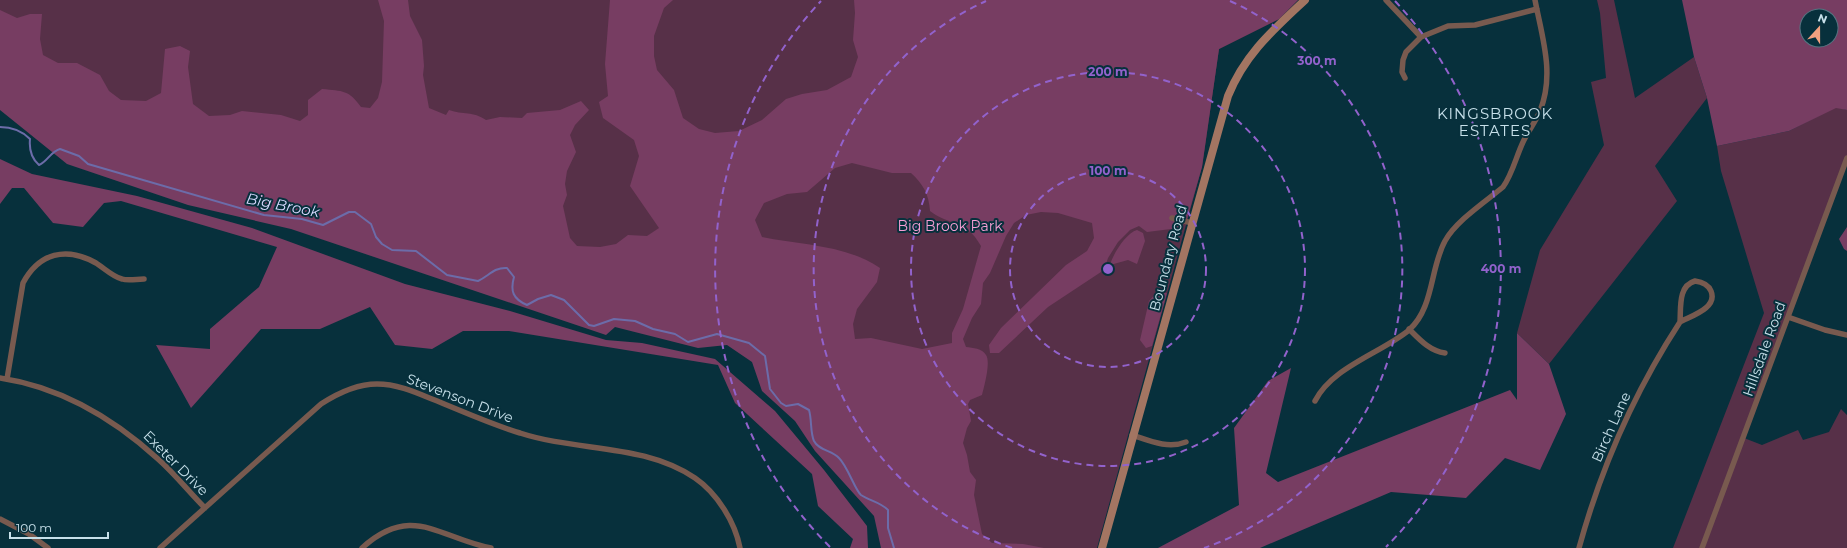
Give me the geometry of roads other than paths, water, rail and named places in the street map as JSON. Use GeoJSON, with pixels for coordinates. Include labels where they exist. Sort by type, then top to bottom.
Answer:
{"type":"FeatureCollection","features":[{"type":"Feature","properties":{"kind":"street","name":"Boundary Road"},"geometry":{"type":"LineString","coordinates":[[1102,548],[1132,435],[1228,96],[1238,74],[1255,48],[1305,0]]}},
{"type":"Feature","properties":{"kind":"street"},"geometry":{"type":"LineString","coordinates":[[1386,0],[1420,37]]}},
{"type":"Feature","properties":{"kind":"street"},"geometry":{"type":"LineString","coordinates":[[1315,401],[1319,393],[1331,380],[1409,329],[1425,305],[1438,256],[1445,241],[1458,226],[1503,187],[1510,175],[1524,140],[1540,112],[1546,91],[1548,69],[1535,0]]}},
{"type":"Feature","properties":{"kind":"street"},"geometry":{"type":"LineString","coordinates":[[1405,78],[1402,72],[1403,60],[1406,52],[1420,37],[1448,26],[1475,25],[1537,9]]}},
{"type":"Feature","properties":{"kind":"street","name":"Hillsdale Road"},"geometry":{"type":"LineString","coordinates":[[1702,548],[1847,158]]}},
{"type":"Feature","properties":{"kind":"street"},"geometry":{"type":"LineString","coordinates":[[1172,218],[1192,223]]}},
{"type":"Feature","properties":{"kind":"street"},"geometry":{"type":"LineString","coordinates":[[7,379],[21,292],[28,274],[41,261],[60,254],[72,254],[84,257],[122,279],[144,280]]}},
{"type":"Feature","properties":{"kind":"street","name":"Birch Lane"},"geometry":{"type":"LineString","coordinates":[[1578,548],[1593,499],[1609,458],[1650,371],[1680,322],[1683,289],[1691,282],[1695,281],[1705,284],[1712,294],[1709,306],[1680,322]]}},
{"type":"Feature","properties":{"kind":"street"},"geometry":{"type":"LineString","coordinates":[[1788,317],[1825,330],[1847,335]]}},
{"type":"Feature","properties":{"kind":"street"},"geometry":{"type":"LineString","coordinates":[[1409,329],[1426,345],[1438,352],[1445,353]]}},
{"type":"Feature","properties":{"kind":"street","name":"Exeter Drive"},"geometry":{"type":"LineString","coordinates":[[0,378],[68,398],[110,421],[160,460],[204,508]]}},
{"type":"Feature","properties":{"kind":"street","name":"Stevenson Drive"},"geometry":{"type":"LineString","coordinates":[[160,548],[321,404],[348,389],[363,385],[377,384],[408,390],[520,433],[576,446],[642,455],[672,465],[696,479],[717,499],[732,522],[740,548]]}},
{"type":"Feature","properties":{"kind":"street"},"geometry":{"type":"LineString","coordinates":[[1132,435],[1167,445],[1178,445],[1186,442]]}},
{"type":"Feature","properties":{"kind":"street"},"geometry":{"type":"LineString","coordinates":[[0,519],[29,534],[48,548]]}},
{"type":"Feature","properties":{"kind":"street"},"geometry":{"type":"LineString","coordinates":[[362,548],[372,539],[389,529],[398,526],[417,525],[429,527],[482,547],[491,548]]}},
{"type":"Feature","properties":{"kind":"waterway","name":"Big Brook"},"geometry":{"type":"LineString","coordinates":[[0,127],[16,130],[30,139],[31,153],[39,165],[54,152],[60,149],[79,156],[88,164],[264,215],[302,219],[323,225],[349,212],[355,212],[371,224],[376,237],[382,244],[392,250],[416,251],[447,275],[478,281],[495,270],[507,268],[514,277],[512,286],[514,294],[522,303],[527,305],[538,299],[551,295],[564,300],[589,325],[594,326],[614,319],[635,321],[653,329],[675,334],[688,342],[717,334],[749,343],[765,356],[770,389],[781,403],[786,406],[798,404],[809,410],[812,434],[816,444],[839,458],[861,495],[882,505],[888,510],[888,528],[894,548]]}},
{"type":"Feature","properties":{"kind":"district","name":"KINGSBROOK ESTATES"},"geometry":{"type":"Point","coordinates":[1495,122]}},
{"type":"Feature","properties":{"kind":"park label","name":"Big Brook Park"},"geometry":{"type":"Point","coordinates":[950,226]}}]}
